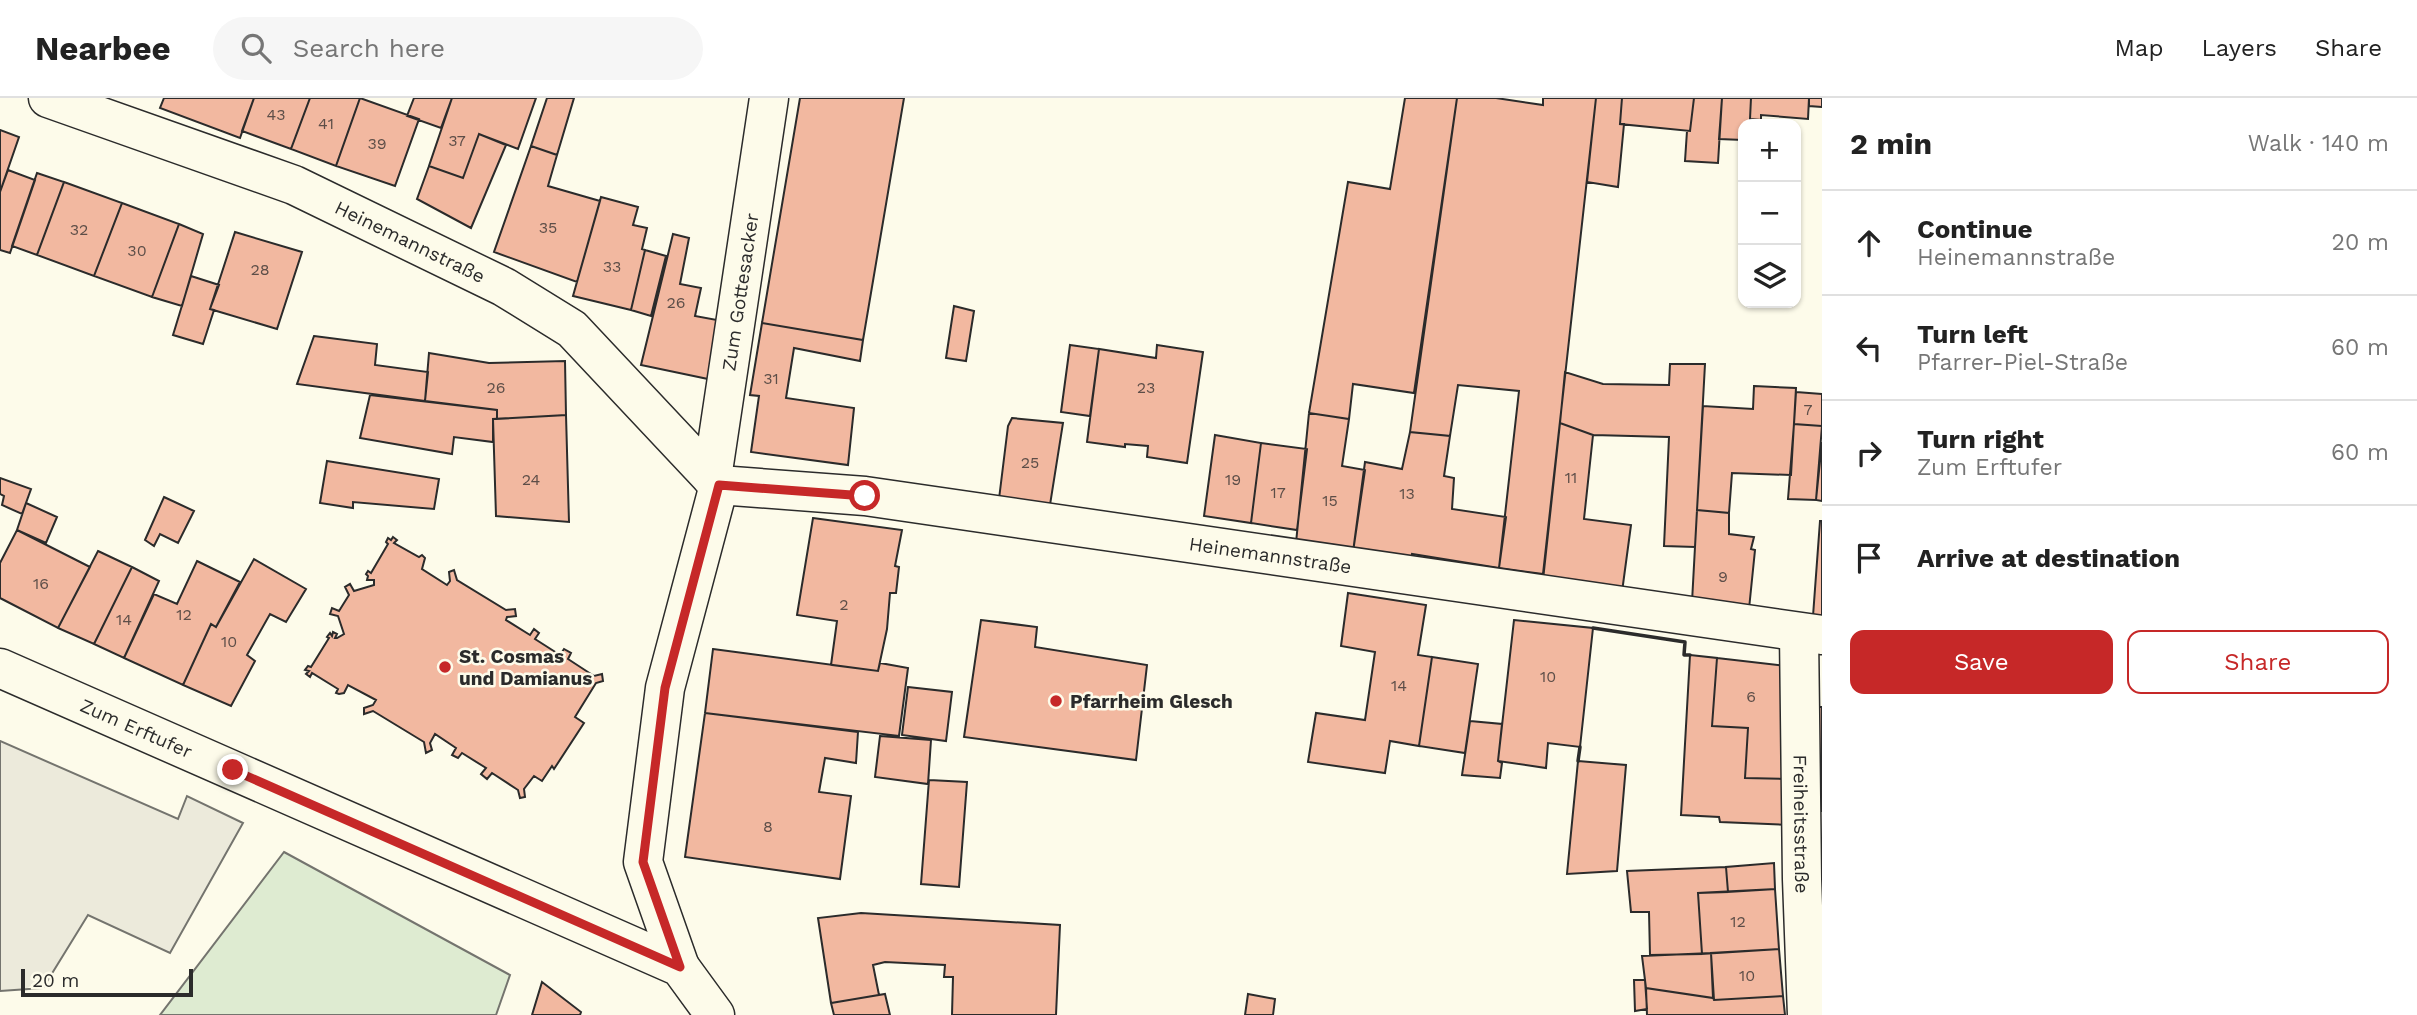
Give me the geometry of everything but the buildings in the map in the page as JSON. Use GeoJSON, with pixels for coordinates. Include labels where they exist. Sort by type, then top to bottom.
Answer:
{"type":"FeatureCollection","features":[{"type":"Feature","properties":{"kind":"street","name":"Heinemannstraße"},"geometry":{"type":"LineString","coordinates":[[48,98],[294,185],[504,287],[572,329],[715,482],[865,496],[1811,634]]}},
{"type":"Feature","properties":{"kind":"street","name":"Zum Gottesacker"},"geometry":{"type":"LineString","coordinates":[[680,967],[643,862],[665,688],[715,482],[769,98]]}},
{"type":"Feature","properties":{"kind":"street","name":"Freiheitsstraße"},"geometry":{"type":"LineString","coordinates":[[1807,1015],[1802,879],[1811,634]]}},
{"type":"Feature","properties":{"kind":"street","name":"Zum Erftufer"},"geometry":{"type":"LineString","coordinates":[[0,668],[680,967]]}},
{"type":"Feature","properties":{"kind":"street"},"geometry":{"type":"LineString","coordinates":[[680,967],[715,1015]]}},
{"type":"Feature","properties":{"kind":"green space"},"geometry":{"type":"Polygon","coordinates":[[[284,852],[510,975],[496,1015],[160,1015],[284,852]]]}},
{"type":"Feature","properties":{"kind":"shaded area"},"geometry":{"type":"Polygon","coordinates":[[[0,741],[178,819],[187,796],[243,823],[170,953],[88,915],[43,988],[0,991],[0,741]]]}},
{"type":"Feature","properties":{"kind":"wall"},"geometry":{"type":"LineString","coordinates":[[1593,628],[1685,642],[1684,655],[1690,655]]}},
{"type":"Feature","properties":{"kind":"wall"},"geometry":{"type":"LineString","coordinates":[[1578,761],[1580,747]]}},
{"type":"Feature","properties":{"kind":"place","name":"St. Cosmas und Damianus"},"geometry":{"type":"Point","coordinates":[445,667]}},
{"type":"Feature","properties":{"kind":"place","name":"Pfarrheim Glesch"},"geometry":{"type":"Point","coordinates":[1056,701]}},
{"type":"Feature","properties":{"kind":"route"},"geometry":{"type":"LineString","coordinates":[[233,770],[680,967],[643,862],[665,688],[719,485],[865,496]]}}]}
